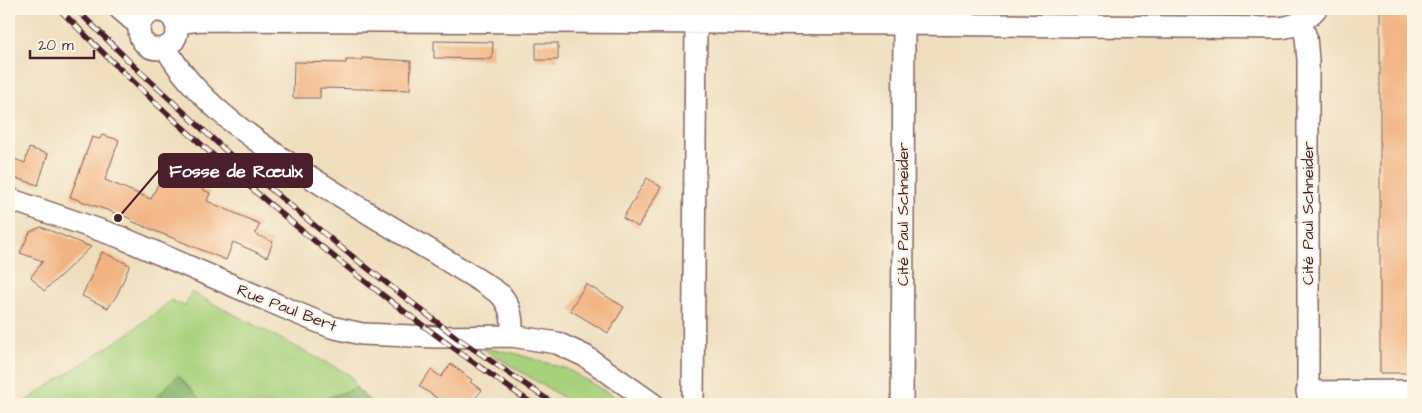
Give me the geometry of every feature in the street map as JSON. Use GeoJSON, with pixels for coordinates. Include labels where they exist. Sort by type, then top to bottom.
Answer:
{"type":"FeatureCollection","features":[{"type":"Feature","properties":{"kind":"street"},"geometry":{"type":"LineString","coordinates":[[120,9],[140,26]]}},
{"type":"Feature","properties":{"kind":"street"},"geometry":{"type":"LineString","coordinates":[[156,10],[165,13],[175,23],[176,37],[174,42],[166,48],[156,50],[146,45],[140,36],[140,26],[144,18],[156,10]]}},
{"type":"Feature","properties":{"kind":"street"},"geometry":{"type":"LineString","coordinates":[[175,23],[201,20],[904,24],[1117,18],[1278,28],[1295,26],[1309,16]]}},
{"type":"Feature","properties":{"kind":"street","name":"Cité Paul Schneider"},"geometry":{"type":"LineString","coordinates":[[1308,398],[1308,60],[1306,37],[1309,16]]}},
{"type":"Feature","properties":{"kind":"street"},"geometry":{"type":"LineString","coordinates":[[693,404],[696,23]]}},
{"type":"Feature","properties":{"kind":"street","name":"Cité Paul Schneider"},"geometry":{"type":"LineString","coordinates":[[902,404],[904,24]]}},
{"type":"Feature","properties":{"kind":"street"},"geometry":{"type":"LineString","coordinates":[[166,48],[176,66],[195,86],[226,117],[260,144],[501,295],[510,311],[512,336]]}},
{"type":"Feature","properties":{"kind":"street","name":"Rue Paul Bert"},"geometry":{"type":"LineString","coordinates":[[9,199],[120,237],[331,327],[362,334],[437,337],[512,336],[557,343],[585,356],[653,404]]}},
{"type":"Feature","properties":{"kind":"street"},"geometry":{"type":"LineString","coordinates":[[1308,398],[1413,391]]}},
{"type":"Feature","properties":{"kind":"green space"},"geometry":{"type":"Polygon","coordinates":[[[191,292],[350,375],[357,388],[308,404],[204,404],[178,375],[150,404],[21,404],[126,335],[170,300],[185,306],[191,292]]]}},
{"type":"Feature","properties":{"kind":"green space"},"geometry":{"type":"Polygon","coordinates":[[[480,347],[513,353],[567,369],[627,404],[574,404],[480,347]]]}},
{"type":"Feature","properties":{"kind":"green space"},"geometry":{"type":"Polygon","coordinates":[[[178,375],[204,404],[150,404],[178,375]]]}},
{"type":"Feature","properties":{"kind":"green space"},"geometry":{"type":"Polygon","coordinates":[[[357,388],[373,404],[308,404],[357,388]]]}},
{"type":"Feature","properties":{"kind":"building"},"geometry":{"type":"Polygon","coordinates":[[[1380,9],[1411,9],[1412,373],[1380,373],[1380,9]]]}},
{"type":"Feature","properties":{"kind":"building"},"geometry":{"type":"Polygon","coordinates":[[[434,41],[493,42],[492,59],[434,58],[434,41]]]}},
{"type":"Feature","properties":{"kind":"building"},"geometry":{"type":"Polygon","coordinates":[[[536,43],[558,43],[558,60],[536,60],[536,43]]]}},
{"type":"Feature","properties":{"kind":"building"},"geometry":{"type":"Polygon","coordinates":[[[362,58],[411,61],[410,90],[320,88],[320,98],[293,98],[294,62],[346,63],[346,60],[362,60],[362,58]]]}},
{"type":"Feature","properties":{"kind":"building"},"geometry":{"type":"Polygon","coordinates":[[[102,135],[119,140],[105,180],[151,199],[169,161],[184,168],[184,170],[206,180],[202,189],[210,193],[207,201],[260,224],[255,234],[273,242],[267,257],[233,242],[226,260],[131,221],[132,219],[70,197],[92,137],[100,139],[102,135]]]}},
{"type":"Feature","properties":{"kind":"building"},"geometry":{"type":"Polygon","coordinates":[[[29,148],[48,154],[38,185],[9,176],[9,157],[25,163],[29,148]]]}},
{"type":"Feature","properties":{"kind":"building"},"geometry":{"type":"Polygon","coordinates":[[[647,178],[661,187],[638,227],[623,218],[647,178]]]}},
{"type":"Feature","properties":{"kind":"building"},"geometry":{"type":"Polygon","coordinates":[[[41,227],[91,247],[44,291],[31,277],[43,261],[20,253],[30,232],[41,227]]]}},
{"type":"Feature","properties":{"kind":"building"},"geometry":{"type":"Polygon","coordinates":[[[102,252],[130,265],[117,295],[108,308],[82,296],[102,252]]]}},
{"type":"Feature","properties":{"kind":"building"},"geometry":{"type":"Polygon","coordinates":[[[586,284],[624,307],[608,333],[570,310],[586,284]]]}},
{"type":"Feature","properties":{"kind":"building"},"geometry":{"type":"Polygon","coordinates":[[[451,364],[472,380],[470,382],[482,390],[470,404],[446,404],[419,386],[431,370],[441,377],[451,364]]]}},
{"type":"Feature","properties":{"kind":"railway"},"geometry":{"type":"LineString","coordinates":[[59,9],[170,116],[287,218],[408,314],[533,404]]}},
{"type":"Feature","properties":{"kind":"railway"},"geometry":{"type":"LineString","coordinates":[[76,9],[135,67],[237,161],[343,249],[456,337],[554,404]]}},
{"type":"Feature","properties":{"kind":"place","name":"Fosse de Rœulx"},"geometry":{"type":"Point","coordinates":[118,218]}}]}
